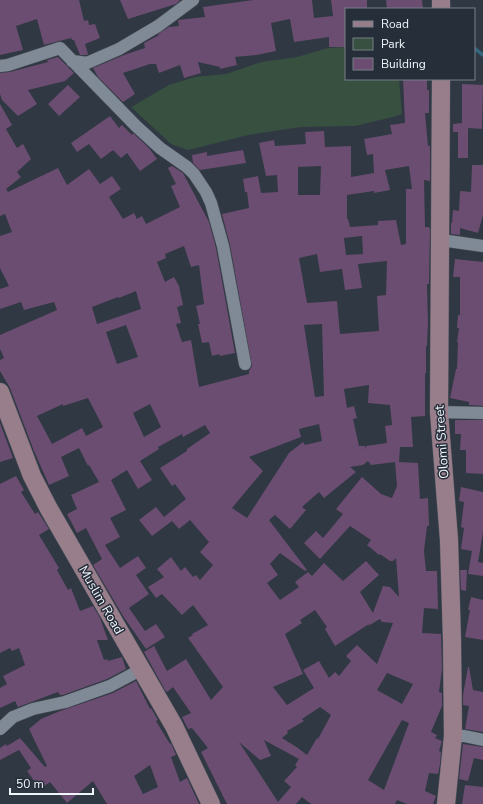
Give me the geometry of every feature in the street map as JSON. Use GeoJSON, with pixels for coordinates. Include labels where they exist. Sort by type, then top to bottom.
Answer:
{"type":"FeatureCollection","features":[{"type":"Feature","properties":{"kind":"main road","name":"Olomi Street"},"geometry":{"type":"LineString","coordinates":[[441,80],[439,412],[449,540],[453,736],[446,804]]}},
{"type":"Feature","properties":{"kind":"main road","name":"Muslim Road"},"geometry":{"type":"LineString","coordinates":[[0,392],[32,476],[174,726],[210,804]]}},
{"type":"Feature","properties":{"kind":"street"},"geometry":{"type":"LineString","coordinates":[[72,61],[87,63],[119,49],[158,26],[193,0]]}},
{"type":"Feature","properties":{"kind":"street"},"geometry":{"type":"LineString","coordinates":[[0,66],[8,65],[60,48],[155,144],[191,170],[206,192],[211,203],[223,246],[245,364]]}},
{"type":"Feature","properties":{"kind":"street"},"geometry":{"type":"LineString","coordinates":[[441,240],[483,246]]}},
{"type":"Feature","properties":{"kind":"street"},"geometry":{"type":"LineString","coordinates":[[439,412],[483,413]]}},
{"type":"Feature","properties":{"kind":"street"},"geometry":{"type":"LineString","coordinates":[[0,729],[13,717],[33,709],[65,702],[110,686],[142,669]]}},
{"type":"Feature","properties":{"kind":"street"},"geometry":{"type":"LineString","coordinates":[[453,736],[464,736],[483,740]]}},
{"type":"Feature","properties":{"kind":"green space"},"geometry":{"type":"Polygon","coordinates":[[[345,47],[345,80],[399,80],[402,114],[355,126],[301,127],[248,135],[188,150],[171,144],[131,107],[169,85],[195,77],[226,74],[261,62],[297,57],[328,48],[345,47]]]}},
{"type":"Feature","properties":{"kind":"building"},"geometry":{"type":"Polygon","coordinates":[[[0,0],[79,0],[84,21],[88,20],[89,25],[95,24],[100,38],[85,44],[89,54],[86,55],[80,55],[74,40],[71,38],[44,45],[37,19],[16,26],[23,50],[0,55],[0,0]]]}},
{"type":"Feature","properties":{"kind":"building"},"geometry":{"type":"Polygon","coordinates":[[[120,0],[180,0],[176,4],[128,19],[120,0]]]}},
{"type":"Feature","properties":{"kind":"building"},"geometry":{"type":"Polygon","coordinates":[[[253,0],[312,0],[314,18],[333,16],[331,0],[367,0],[367,8],[345,8],[345,47],[329,47],[329,37],[294,42],[290,19],[271,23],[276,51],[235,57],[237,65],[220,69],[220,67],[198,62],[201,73],[184,78],[180,65],[159,73],[156,64],[150,64],[123,73],[135,94],[123,102],[98,77],[93,68],[145,48],[144,43],[159,35],[158,34],[169,27],[179,26],[178,20],[205,17],[203,7],[253,0]]]}},
{"type":"Feature","properties":{"kind":"building"},"geometry":{"type":"Polygon","coordinates":[[[386,0],[422,0],[423,8],[387,8],[386,0]]]}},
{"type":"Feature","properties":{"kind":"building"},"geometry":{"type":"Polygon","coordinates":[[[58,57],[74,73],[65,81],[28,90],[37,104],[18,116],[2,100],[0,94],[0,73],[10,72],[48,62],[47,60],[58,57]]]}},
{"type":"Feature","properties":{"kind":"building"},"geometry":{"type":"Polygon","coordinates":[[[403,80],[427,80],[427,90],[429,90],[429,113],[425,113],[428,146],[430,146],[430,181],[424,180],[425,227],[429,227],[430,230],[429,284],[427,284],[428,324],[425,373],[425,416],[411,417],[413,447],[400,447],[399,462],[418,463],[420,499],[428,498],[429,526],[427,526],[424,551],[426,571],[437,571],[438,609],[424,608],[422,633],[441,634],[442,669],[439,692],[442,693],[442,706],[431,732],[437,735],[435,738],[442,741],[439,751],[441,752],[440,764],[438,774],[429,773],[425,791],[436,796],[433,804],[407,804],[397,800],[395,804],[311,804],[302,797],[296,804],[227,804],[201,752],[208,748],[192,728],[188,729],[182,717],[191,713],[173,687],[167,692],[165,690],[144,652],[154,646],[167,671],[186,659],[211,700],[223,687],[188,638],[208,625],[193,605],[182,615],[162,594],[156,598],[148,587],[164,577],[157,569],[171,557],[181,571],[185,567],[193,577],[196,575],[200,580],[213,565],[200,552],[209,542],[190,520],[179,529],[172,521],[152,536],[139,520],[156,507],[164,517],[186,499],[175,484],[172,486],[160,468],[187,451],[187,449],[210,433],[205,425],[183,437],[182,434],[158,447],[159,449],[140,461],[152,480],[138,489],[127,470],[111,480],[126,510],[110,518],[120,537],[105,545],[120,568],[138,556],[146,568],[136,575],[149,594],[129,608],[145,631],[156,624],[165,637],[146,649],[123,616],[93,565],[102,559],[86,528],[77,533],[67,514],[77,509],[71,495],[99,482],[89,465],[88,466],[79,448],[61,457],[69,476],[49,485],[34,451],[10,388],[0,371],[0,360],[4,358],[0,349],[0,335],[57,310],[54,302],[24,310],[21,302],[0,309],[0,289],[9,286],[0,268],[0,236],[12,232],[5,214],[0,216],[0,104],[12,125],[6,129],[17,148],[23,144],[31,159],[17,172],[21,177],[6,189],[8,192],[58,168],[67,185],[89,169],[100,184],[112,176],[121,189],[109,197],[123,219],[134,213],[137,219],[142,216],[146,224],[180,207],[171,186],[176,184],[168,168],[172,166],[183,173],[209,222],[216,248],[235,353],[212,356],[209,342],[202,343],[196,306],[204,304],[199,265],[191,267],[184,246],[165,254],[166,258],[157,262],[165,282],[174,277],[179,286],[183,305],[177,307],[181,323],[176,324],[182,342],[191,340],[199,387],[249,374],[252,366],[230,245],[222,214],[249,208],[247,192],[245,192],[243,179],[258,176],[261,193],[278,192],[277,175],[266,176],[259,143],[274,140],[275,146],[306,144],[305,132],[324,131],[325,147],[351,146],[351,177],[374,173],[373,154],[367,155],[364,139],[392,134],[390,125],[405,123],[403,80]],[[321,166],[298,167],[298,195],[320,195],[321,166]],[[409,166],[385,170],[390,190],[347,195],[347,219],[350,227],[378,225],[378,221],[396,220],[401,245],[406,244],[406,189],[412,189],[409,166]],[[362,236],[344,238],[346,255],[363,254],[362,236]],[[317,254],[299,258],[307,303],[337,301],[340,334],[379,331],[377,296],[386,295],[387,261],[358,264],[362,288],[345,290],[342,269],[320,272],[317,254]],[[136,291],[119,298],[118,297],[92,307],[97,324],[141,309],[136,291]],[[322,324],[304,325],[315,397],[324,396],[322,324]],[[126,325],[106,332],[117,364],[138,357],[126,325]],[[369,385],[344,389],[347,408],[354,406],[357,418],[353,419],[359,446],[365,446],[366,450],[366,446],[387,443],[385,426],[392,425],[390,405],[368,403],[369,385]],[[88,398],[63,406],[63,404],[37,416],[52,444],[82,428],[86,436],[103,427],[88,398]],[[150,404],[133,413],[144,437],[161,427],[150,404]],[[319,424],[299,429],[301,437],[249,457],[263,471],[232,508],[247,518],[289,453],[303,442],[305,445],[322,441],[319,424]],[[368,461],[363,465],[350,467],[356,472],[324,498],[319,492],[302,507],[306,510],[290,529],[275,515],[269,520],[307,570],[305,571],[280,553],[270,564],[278,575],[267,583],[280,600],[299,587],[295,582],[308,572],[312,576],[324,563],[343,581],[366,561],[379,575],[360,592],[373,613],[383,586],[390,587],[399,597],[396,558],[393,561],[390,561],[380,554],[379,555],[367,545],[371,540],[350,526],[320,559],[304,543],[316,531],[323,538],[343,514],[336,509],[362,477],[381,494],[392,498],[397,486],[395,462],[371,465],[368,461]],[[315,610],[300,620],[302,623],[285,634],[303,674],[273,687],[287,705],[314,688],[303,670],[319,661],[329,678],[335,672],[339,676],[351,661],[346,656],[357,645],[377,664],[393,623],[382,622],[380,619],[368,626],[369,624],[335,646],[325,629],[327,627],[315,610]],[[387,673],[377,690],[402,704],[413,684],[387,673]],[[320,707],[302,719],[304,721],[287,731],[288,733],[282,738],[307,755],[317,738],[318,739],[331,715],[320,707]],[[402,720],[368,780],[384,790],[409,723],[402,720]],[[264,740],[271,756],[260,760],[239,742],[278,802],[291,787],[284,781],[297,767],[295,765],[299,759],[264,740]]]}},
{"type":"Feature","properties":{"kind":"building"},"geometry":{"type":"Polygon","coordinates":[[[462,84],[483,85],[482,129],[468,128],[468,158],[458,158],[458,132],[453,132],[453,124],[462,123],[462,84]]]}},
{"type":"Feature","properties":{"kind":"building"},"geometry":{"type":"Polygon","coordinates":[[[68,85],[80,97],[59,116],[48,104],[68,85]]]}},
{"type":"Feature","properties":{"kind":"building"},"geometry":{"type":"Polygon","coordinates":[[[110,116],[119,128],[122,125],[132,135],[133,133],[149,148],[157,159],[140,171],[127,153],[121,158],[113,150],[101,159],[89,144],[77,152],[71,143],[110,116]]]}},
{"type":"Feature","properties":{"kind":"building"},"geometry":{"type":"Polygon","coordinates":[[[243,150],[246,163],[200,170],[193,163],[192,155],[207,152],[207,156],[243,150]]]}},
{"type":"Feature","properties":{"kind":"building"},"geometry":{"type":"Polygon","coordinates":[[[472,165],[483,165],[483,215],[478,233],[460,228],[460,235],[451,234],[453,210],[459,211],[460,191],[471,192],[472,165]]]}},
{"type":"Feature","properties":{"kind":"building"},"geometry":{"type":"Polygon","coordinates":[[[455,259],[483,262],[483,406],[469,405],[469,402],[450,398],[457,369],[457,342],[459,328],[457,328],[458,315],[460,315],[460,277],[453,277],[455,259]]]}},
{"type":"Feature","properties":{"kind":"building"},"geometry":{"type":"Polygon","coordinates":[[[455,420],[483,420],[483,474],[466,473],[466,450],[460,450],[461,434],[455,434],[455,420]]]}},
{"type":"Feature","properties":{"kind":"building"},"geometry":{"type":"Polygon","coordinates":[[[0,423],[13,458],[0,462],[0,423]]]}},
{"type":"Feature","properties":{"kind":"building"},"geometry":{"type":"Polygon","coordinates":[[[16,476],[24,490],[21,492],[35,514],[38,512],[49,529],[39,535],[59,568],[57,570],[68,590],[71,588],[80,611],[93,606],[100,618],[108,640],[97,640],[104,660],[107,659],[108,661],[122,657],[126,669],[107,679],[63,695],[60,695],[58,692],[18,707],[15,701],[0,708],[0,688],[7,684],[3,676],[25,665],[19,648],[12,651],[10,648],[0,653],[0,484],[16,476]]]}},
{"type":"Feature","properties":{"kind":"building"},"geometry":{"type":"Polygon","coordinates":[[[461,487],[483,492],[483,532],[478,562],[483,563],[483,576],[468,574],[472,551],[461,549],[464,528],[461,527],[464,502],[459,501],[461,487]]]}},
{"type":"Feature","properties":{"kind":"building"},"geometry":{"type":"Polygon","coordinates":[[[460,570],[467,570],[466,591],[461,590],[460,570]]]}},
{"type":"Feature","properties":{"kind":"building"},"geometry":{"type":"Polygon","coordinates":[[[471,597],[483,600],[483,640],[465,637],[471,597]]]}},
{"type":"Feature","properties":{"kind":"building"},"geometry":{"type":"Polygon","coordinates":[[[468,667],[473,690],[483,692],[483,732],[465,729],[469,706],[463,705],[463,695],[468,667]]]}},
{"type":"Feature","properties":{"kind":"building"},"geometry":{"type":"Polygon","coordinates":[[[136,681],[150,709],[151,708],[158,720],[156,721],[170,744],[171,743],[176,755],[171,757],[180,782],[187,778],[199,804],[107,804],[93,781],[67,803],[50,782],[40,789],[27,771],[31,768],[19,750],[0,760],[0,748],[6,744],[7,746],[20,738],[45,767],[47,766],[29,729],[41,719],[113,693],[136,681]],[[150,765],[134,776],[143,794],[158,787],[150,765]]]}},
{"type":"Feature","properties":{"kind":"building"},"geometry":{"type":"Polygon","coordinates":[[[463,744],[483,747],[483,760],[474,758],[468,781],[459,779],[463,744]]]}},
{"type":"Feature","properties":{"kind":"building"},"geometry":{"type":"Polygon","coordinates":[[[465,785],[483,787],[483,804],[462,804],[465,785]]]}},
{"type":"Feature","properties":{"kind":"waterway"},"geometry":{"type":"LineString","coordinates":[[475,49],[483,55]]}}]}
